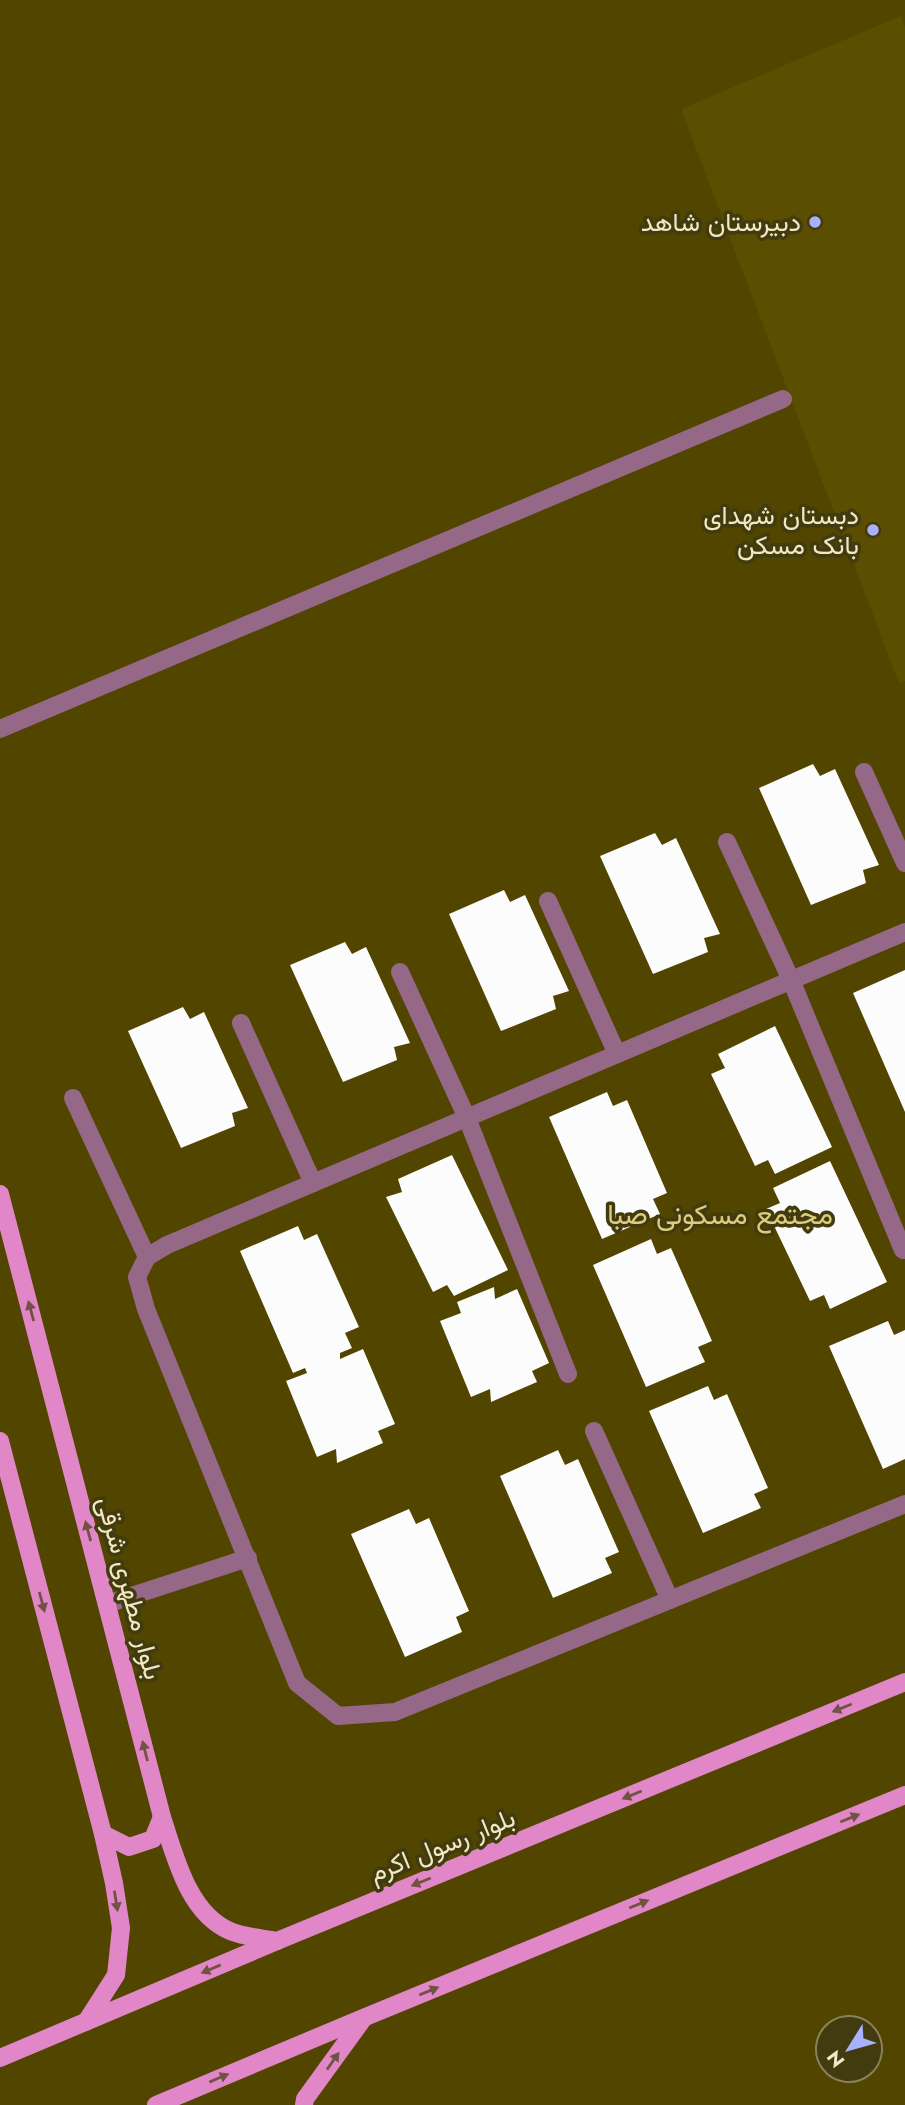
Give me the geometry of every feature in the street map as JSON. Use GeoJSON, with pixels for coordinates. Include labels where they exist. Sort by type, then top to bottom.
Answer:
{"type":"FeatureCollection","features":[{"type":"Feature","properties":{"kind":"main road","name":"بلوار مطهری شرقی"},"geometry":{"type":"LineString","coordinates":[[0,1194],[162,1817],[184,1881],[207,1916],[230,1931],[277,1941]]}},
{"type":"Feature","properties":{"kind":"main road"},"geometry":{"type":"LineString","coordinates":[[0,1441],[103,1834],[121,1928],[116,1975],[86,2022]]}},
{"type":"Feature","properties":{"kind":"main road","name":"بلوار رسول اکرم"},"geometry":{"type":"LineString","coordinates":[[0,2058],[905,1682]]}},
{"type":"Feature","properties":{"kind":"main road"},"geometry":{"type":"LineString","coordinates":[[156,2105],[905,1795]]}},
{"type":"Feature","properties":{"kind":"main road"},"geometry":{"type":"LineString","coordinates":[[103,1834],[129,1847],[153,1839],[162,1817]]}},
{"type":"Feature","properties":{"kind":"main road"},"geometry":{"type":"LineString","coordinates":[[304,2105],[305,2099],[363,2018]]}},
{"type":"Feature","properties":{"kind":"street"},"geometry":{"type":"LineString","coordinates":[[0,729],[783,399]]}},
{"type":"Feature","properties":{"kind":"street"},"geometry":{"type":"LineString","coordinates":[[864,772],[905,863]]}},
{"type":"Feature","properties":{"kind":"street"},"geometry":{"type":"LineString","coordinates":[[727,842],[791,980],[903,1250]]}},
{"type":"Feature","properties":{"kind":"street"},"geometry":{"type":"LineString","coordinates":[[548,901],[617,1054]]}},
{"type":"Feature","properties":{"kind":"street"},"geometry":{"type":"LineString","coordinates":[[905,932],[167,1245],[147,1257],[137,1277],[146,1309],[297,1683],[338,1716],[395,1712],[905,1504]]}},
{"type":"Feature","properties":{"kind":"street"},"geometry":{"type":"LineString","coordinates":[[400,972],[467,1118],[568,1374]]}},
{"type":"Feature","properties":{"kind":"street"},"geometry":{"type":"LineString","coordinates":[[242,1023],[313,1183]]}},
{"type":"Feature","properties":{"kind":"street"},"geometry":{"type":"LineString","coordinates":[[73,1098],[147,1257]]}},
{"type":"Feature","properties":{"kind":"street"},"geometry":{"type":"LineString","coordinates":[[594,1431],[670,1600]]}},
{"type":"Feature","properties":{"kind":"street"},"geometry":{"type":"LineString","coordinates":[[107,1604],[248,1558]]}},
{"type":"Feature","properties":{"kind":"shaded area","name":"دبیرستان شاهد"},"geometry":{"type":"Polygon","coordinates":[[[901,16],[905,27],[905,681],[899,683],[681,109],[901,16]]]}},
{"type":"Feature","properties":{"kind":"building"},"geometry":{"type":"Polygon","coordinates":[[[813,764],[820,776],[835,769],[879,865],[863,870],[866,883],[811,905],[759,788],[813,764]]]}},
{"type":"Feature","properties":{"kind":"building"},"geometry":{"type":"Polygon","coordinates":[[[655,833],[662,845],[676,838],[720,934],[704,938],[708,952],[653,974],[600,856],[655,833]]]}},
{"type":"Feature","properties":{"kind":"building"},"geometry":{"type":"Polygon","coordinates":[[[504,890],[510,902],[525,895],[569,991],[553,996],[556,1009],[501,1031],[449,914],[504,890]]]}},
{"type":"Feature","properties":{"kind":"building"},"geometry":{"type":"Polygon","coordinates":[[[345,942],[352,954],[366,947],[410,1043],[394,1047],[397,1060],[343,1082],[290,965],[345,942]]]}},
{"type":"Feature","properties":{"kind":"building"},"geometry":{"type":"Polygon","coordinates":[[[905,970],[905,1112],[853,993],[905,970]]]}},
{"type":"Feature","properties":{"kind":"building"},"geometry":{"type":"Polygon","coordinates":[[[183,1007],[190,1019],[204,1012],[248,1108],[232,1113],[235,1126],[181,1148],[128,1031],[183,1007]]]}},
{"type":"Feature","properties":{"kind":"building"},"geometry":{"type":"Polygon","coordinates":[[[775,1026],[832,1147],[775,1174],[768,1160],[755,1166],[711,1074],[725,1068],[718,1054],[775,1026]]]}},
{"type":"Feature","properties":{"kind":"building"},"geometry":{"type":"Polygon","coordinates":[[[607,1092],[613,1106],[627,1100],[667,1193],[653,1199],[660,1214],[602,1239],[549,1117],[607,1092]]]}},
{"type":"Feature","properties":{"kind":"building"},"geometry":{"type":"Polygon","coordinates":[[[452,1155],[508,1270],[454,1296],[447,1285],[433,1292],[386,1197],[402,1192],[398,1179],[452,1155]]]}},
{"type":"Feature","properties":{"kind":"building"},"geometry":{"type":"Polygon","coordinates":[[[830,1161],[887,1282],[830,1309],[824,1295],[810,1301],[766,1209],[780,1203],[773,1188],[830,1161]]]}},
{"type":"Feature","properties":{"kind":"building"},"geometry":{"type":"Polygon","coordinates":[[[298,1226],[304,1240],[317,1234],[359,1327],[345,1333],[352,1348],[340,1353],[340,1359],[363,1349],[395,1424],[378,1431],[383,1443],[337,1463],[336,1449],[317,1457],[286,1381],[307,1373],[305,1368],[293,1373],[240,1251],[298,1226]]]}},
{"type":"Feature","properties":{"kind":"building"},"geometry":{"type":"Polygon","coordinates":[[[651,1239],[657,1254],[671,1248],[712,1341],[698,1347],[705,1362],[646,1387],[593,1265],[651,1239]]]}},
{"type":"Feature","properties":{"kind":"building"},"geometry":{"type":"Polygon","coordinates":[[[494,1287],[495,1299],[517,1289],[549,1363],[532,1371],[537,1382],[491,1402],[490,1389],[471,1397],[440,1321],[461,1313],[457,1302],[494,1287]]]}},
{"type":"Feature","properties":{"kind":"building"},"geometry":{"type":"Polygon","coordinates":[[[888,1321],[894,1335],[905,1330],[905,1459],[883,1469],[829,1346],[888,1321]]]}},
{"type":"Feature","properties":{"kind":"building"},"geometry":{"type":"Polygon","coordinates":[[[708,1386],[714,1400],[727,1394],[768,1488],[754,1494],[761,1508],[703,1533],[649,1411],[708,1386]]]}},
{"type":"Feature","properties":{"kind":"building"},"geometry":{"type":"Polygon","coordinates":[[[558,1450],[565,1465],[578,1459],[619,1552],[605,1558],[612,1573],[553,1598],[500,1476],[558,1450]]]}},
{"type":"Feature","properties":{"kind":"building"},"geometry":{"type":"Polygon","coordinates":[[[409,1509],[416,1524],[429,1518],[469,1611],[456,1617],[462,1632],[405,1657],[351,1534],[409,1509]]]}},
{"type":"Feature","properties":{"kind":"place","name":"دبیرستان شاهد"},"geometry":{"type":"Point","coordinates":[815,222]}},
{"type":"Feature","properties":{"kind":"place","name":"دبستان شهدای بانک مسکن"},"geometry":{"type":"Point","coordinates":[873,530]}},
{"type":"Feature","properties":{"kind":"district","name":"مجتمع مسکونی صبا"},"geometry":{"type":"Point","coordinates":[720,1214]}}]}
